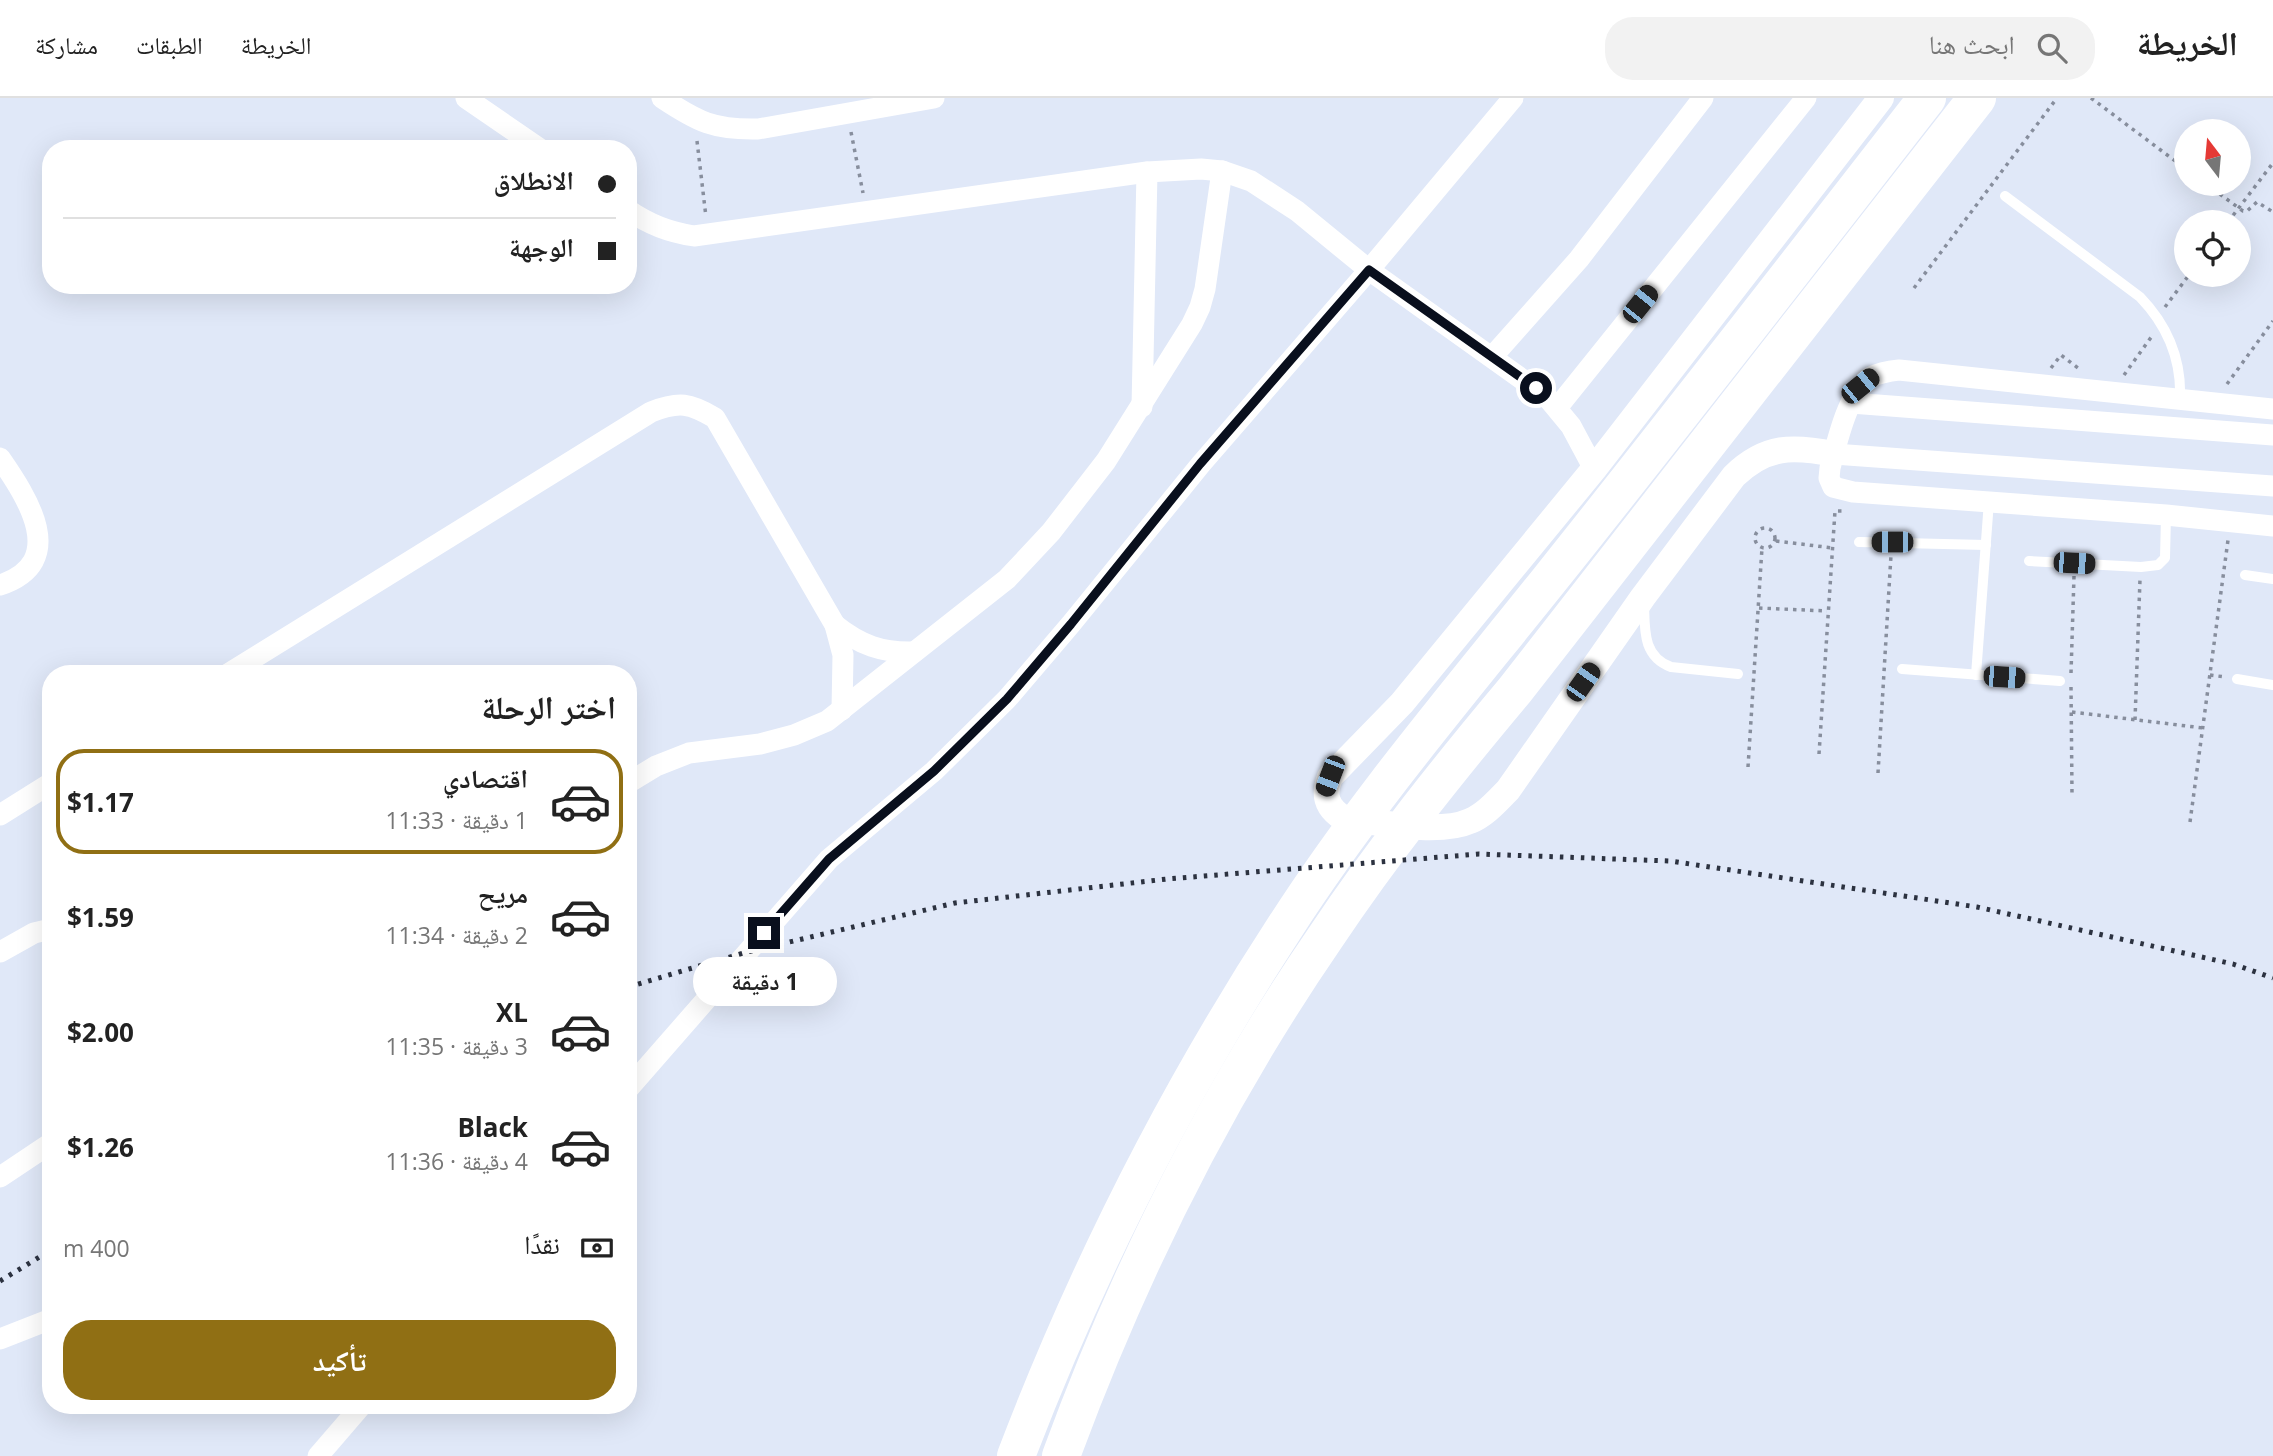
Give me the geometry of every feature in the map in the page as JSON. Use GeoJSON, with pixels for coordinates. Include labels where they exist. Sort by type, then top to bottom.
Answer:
{"type":"FeatureCollection","features":[{"type":"Feature","properties":{"kind":"highway"},"geometry":{"type":"LineString","coordinates":[[1016,1456],[1083,1291],[1129,1196],[1178,1103],[1287,923],[1410,752],[1707,381],[1927,98]]}},
{"type":"Feature","properties":{"kind":"highway"},"geometry":{"type":"LineString","coordinates":[[1061,1456],[1122,1304],[1166,1210],[1267,1027],[1324,939],[1384,853],[1515,690],[1977,98]]}},
{"type":"Feature","properties":{"kind":"street"},"geometry":{"type":"LineString","coordinates":[[466,98],[527,140]]}},
{"type":"Feature","properties":{"kind":"street"},"geometry":{"type":"LineString","coordinates":[[662,98],[691,118],[712,126],[735,130],[758,129],[934,98]]}},
{"type":"Feature","properties":{"kind":"street"},"geometry":{"type":"LineString","coordinates":[[637,1079],[829,859],[934,771],[1007,699],[1200,464],[1369,270],[1513,98]]}},
{"type":"Feature","properties":{"kind":"street"},"geometry":{"type":"LineString","coordinates":[[1492,358],[1579,259],[1703,98]]}},
{"type":"Feature","properties":{"kind":"street"},"geometry":{"type":"LineString","coordinates":[[1557,408],[1807,98]]}},
{"type":"Feature","properties":{"kind":"street"},"geometry":{"type":"LineString","coordinates":[[1881,98],[1594,469],[1402,703],[1330,776],[1325,790],[1326,800],[1333,812],[1343,818],[1437,828],[1468,822],[1482,815],[1508,790],[1643,597],[1727,484],[1742,468],[1763,455],[1802,447],[1834,454],[2273,486]]}},
{"type":"Feature","properties":{"kind":"street"},"geometry":{"type":"LineString","coordinates":[[637,216],[668,232],[708,235],[1147,172],[1201,169],[1222,172],[1251,181],[1297,211],[1369,270],[1536,388],[1571,426],[1594,469]]}},
{"type":"Feature","properties":{"kind":"street"},"geometry":{"type":"LineString","coordinates":[[1142,407],[1147,172]]}},
{"type":"Feature","properties":{"kind":"street"},"geometry":{"type":"LineString","coordinates":[[637,778],[656,766],[689,753],[760,744],[794,735],[827,721],[1007,579],[1051,532],[1106,461],[1142,407],[1200,307],[1222,172]]}},
{"type":"Feature","properties":{"kind":"street"},"geometry":{"type":"LineString","coordinates":[[2273,410],[1899,370],[1872,377],[1860,386],[1851,403],[1829,478],[1833,487],[1842,491],[2166,514],[2273,526]]}},
{"type":"Feature","properties":{"kind":"street"},"geometry":{"type":"LineString","coordinates":[[1851,403],[2273,435]]}},
{"type":"Feature","properties":{"kind":"street"},"geometry":{"type":"LineString","coordinates":[[243,665],[652,412],[670,405],[685,404],[699,408],[715,418],[835,625],[844,655],[842,710]]}},
{"type":"Feature","properties":{"kind":"street"},"geometry":{"type":"LineString","coordinates":[[0,458],[24,493],[38,530],[37,552],[29,569],[11,582],[0,585]]}},
{"type":"Feature","properties":{"kind":"street"},"geometry":{"type":"LineString","coordinates":[[835,625],[852,639],[872,648],[893,653],[914,652]]}},
{"type":"Feature","properties":{"kind":"street"},"geometry":{"type":"LineString","coordinates":[[0,815],[42,789]]}},
{"type":"Feature","properties":{"kind":"street"},"geometry":{"type":"LineString","coordinates":[[0,952],[42,931]]}},
{"type":"Feature","properties":{"kind":"street"},"geometry":{"type":"LineString","coordinates":[[0,1177],[42,1149]]}},
{"type":"Feature","properties":{"kind":"street"},"geometry":{"type":"LineString","coordinates":[[0,1339],[42,1323]]}},
{"type":"Feature","properties":{"kind":"street"},"geometry":{"type":"LineString","coordinates":[[318,1456],[354,1414]]}},
{"type":"Feature","properties":{"kind":"lane"},"geometry":{"type":"LineString","coordinates":[[2005,196],[2140,297],[2159,320],[2171,344],[2178,366],[2180,401]]}},
{"type":"Feature","properties":{"kind":"lane"},"geometry":{"type":"LineString","coordinates":[[1976,675],[1989,501]]}},
{"type":"Feature","properties":{"kind":"lane"},"geometry":{"type":"LineString","coordinates":[[2029,561],[2141,567],[2158,565],[2165,558],[2166,514]]}},
{"type":"Feature","properties":{"kind":"lane"},"geometry":{"type":"LineString","coordinates":[[1859,542],[1986,545]]}},
{"type":"Feature","properties":{"kind":"lane"},"geometry":{"type":"LineString","coordinates":[[2245,575],[2273,579]]}},
{"type":"Feature","properties":{"kind":"lane"},"geometry":{"type":"LineString","coordinates":[[1643,597],[1647,647],[1660,663],[1671,667],[1738,674]]}},
{"type":"Feature","properties":{"kind":"lane"},"geometry":{"type":"LineString","coordinates":[[1902,669],[2060,681]]}},
{"type":"Feature","properties":{"kind":"lane"},"geometry":{"type":"LineString","coordinates":[[2237,679],[2273,685]]}},
{"type":"Feature","properties":{"kind":"path"},"geometry":{"type":"LineString","coordinates":[[1914,288],[2057,98]]}},
{"type":"Feature","properties":{"kind":"path"},"geometry":{"type":"LineString","coordinates":[[2091,98],[2174,160]]}},
{"type":"Feature","properties":{"kind":"path"},"geometry":{"type":"LineString","coordinates":[[848,113],[867,213]]}},
{"type":"Feature","properties":{"kind":"path"},"geometry":{"type":"LineString","coordinates":[[691,118],[698,149],[708,235]]}},
{"type":"Feature","properties":{"kind":"path"},"geometry":{"type":"LineString","coordinates":[[2238,208],[2273,163]]}},
{"type":"Feature","properties":{"kind":"path"},"geometry":{"type":"LineString","coordinates":[[2222,196],[2247,211],[2259,202],[2273,212]]}},
{"type":"Feature","properties":{"kind":"path"},"geometry":{"type":"LineString","coordinates":[[2039,385],[2061,355],[2112,393],[2181,287]]}},
{"type":"Feature","properties":{"kind":"path"},"geometry":{"type":"LineString","coordinates":[[2213,405],[2273,321]]}},
{"type":"Feature","properties":{"kind":"path"},"geometry":{"type":"LineString","coordinates":[[1819,754],[1835,511],[1849,512]]}},
{"type":"Feature","properties":{"kind":"path"},"geometry":{"type":"LineString","coordinates":[[2190,822],[2231,520]]}},
{"type":"Feature","properties":{"kind":"path"},"geometry":{"type":"LineString","coordinates":[[1748,767],[1762,548],[1755,538],[1763,528],[1774,533],[1775,541],[1770,547],[1762,548]]}},
{"type":"Feature","properties":{"kind":"path"},"geometry":{"type":"LineString","coordinates":[[1775,541],[1833,548]]}},
{"type":"Feature","properties":{"kind":"path"},"geometry":{"type":"LineString","coordinates":[[1878,773],[1892,542]]}},
{"type":"Feature","properties":{"kind":"path"},"geometry":{"type":"LineString","coordinates":[[2135,720],[2141,567]]}},
{"type":"Feature","properties":{"kind":"path"},"geometry":{"type":"LineString","coordinates":[[1759,608],[1828,611]]}},
{"type":"Feature","properties":{"kind":"path"},"geometry":{"type":"LineString","coordinates":[[2072,712],[2203,728]]}},
{"type":"Feature","properties":{"kind":"railway"},"geometry":{"type":"LineString","coordinates":[[637,984],[747,952],[955,903],[1167,879],[1479,854],[1670,861],[1977,907],[2233,964],[2273,978]]}},
{"type":"Feature","properties":{"kind":"railway"},"geometry":{"type":"LineString","coordinates":[[0,1281],[42,1255]]}},
{"type":"Feature","properties":{"kind":"route"},"geometry":{"type":"LineString","coordinates":[[764,933],[829,859],[934,771],[1007,699],[1200,464],[1369,270],[1536,388]]}}]}
